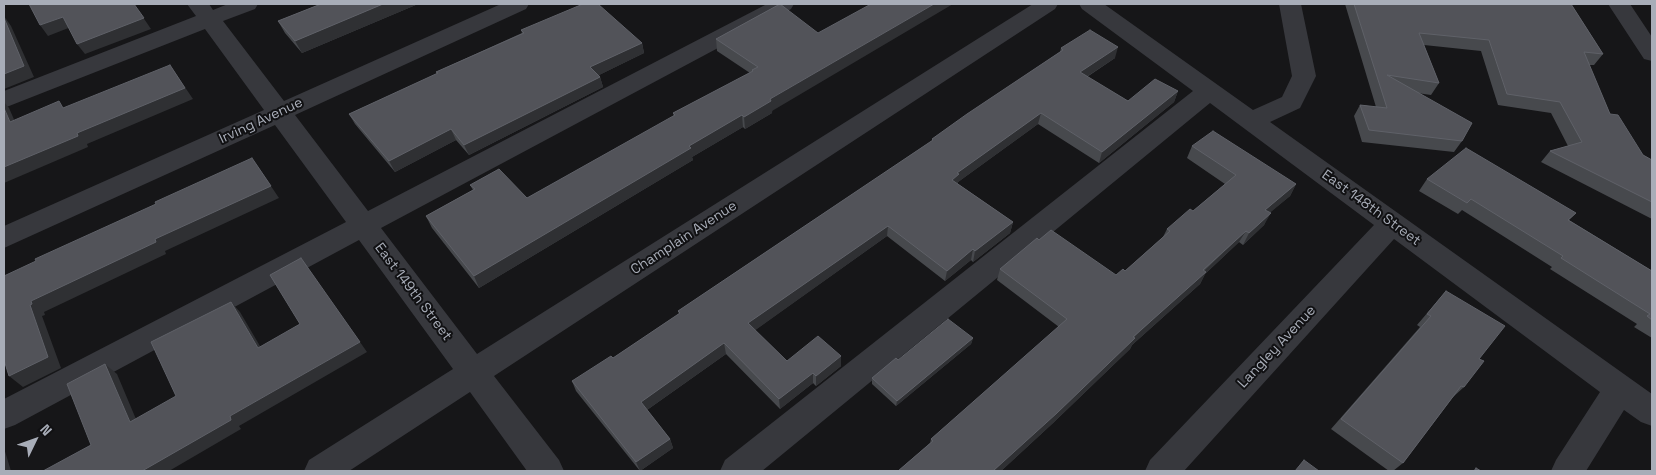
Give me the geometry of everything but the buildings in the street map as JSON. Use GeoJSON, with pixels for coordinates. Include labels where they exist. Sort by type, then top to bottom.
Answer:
{"type":"FeatureCollection","features":[{"type":"Feature","properties":{"kind":"street"},"geometry":{"type":"LineString","coordinates":[[4,100],[204,11],[247,4]]}},
{"type":"Feature","properties":{"kind":"street","name":"Irving Avenue"},"geometry":{"type":"LineString","coordinates":[[4,238],[518,4]]}},
{"type":"Feature","properties":{"kind":"street"},"geometry":{"type":"LineString","coordinates":[[4,415],[783,4]]}},
{"type":"Feature","properties":{"kind":"street","name":"Champlain Avenue"},"geometry":{"type":"LineString","coordinates":[[321,471],[1048,4]]}},
{"type":"Feature","properties":{"kind":"street","name":"East 148th Street"},"geometry":{"type":"LineString","coordinates":[[1090,4],[1652,412]]}},
{"type":"Feature","properties":{"kind":"street"},"geometry":{"type":"LineString","coordinates":[[1252,120],[1291,102],[1304,76],[1290,4]]}},
{"type":"Feature","properties":{"kind":"street"},"geometry":{"type":"LineString","coordinates":[[1619,4],[1652,54]]}},
{"type":"Feature","properties":{"kind":"street","name":"East 149th Street"},"geometry":{"type":"LineString","coordinates":[[204,11],[546,471]]}},
{"type":"Feature","properties":{"kind":"street"},"geometry":{"type":"LineString","coordinates":[[737,471],[1210,90]]}},
{"type":"Feature","properties":{"kind":"street","name":"Langley Avenue"},"geometry":{"type":"LineString","coordinates":[[1162,471],[1392,223]]}},
{"type":"Feature","properties":{"kind":"street"},"geometry":{"type":"LineString","coordinates":[[1568,471],[1620,388]]}}]}
